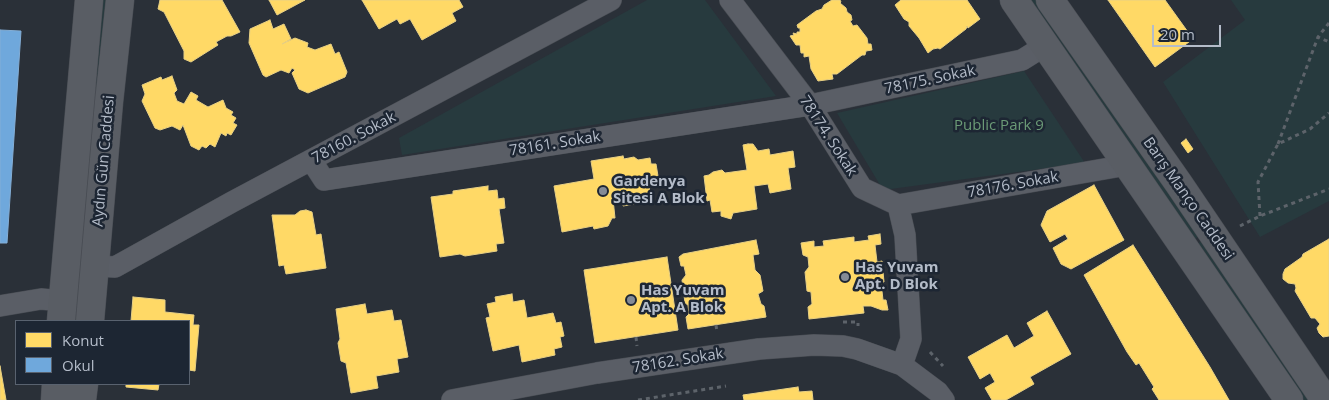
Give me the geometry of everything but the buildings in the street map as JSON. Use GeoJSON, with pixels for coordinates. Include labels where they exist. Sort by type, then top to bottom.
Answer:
{"type":"FeatureCollection","features":[{"type":"Feature","properties":{"kind":"main road","name":"Aydın Gün Caddesi"},"geometry":{"type":"LineString","coordinates":[[62,311],[90,0]]}},
{"type":"Feature","properties":{"kind":"main road","name":"Aydın Gün Caddesi"},"geometry":{"type":"LineString","coordinates":[[90,320],[120,0]]}},
{"type":"Feature","properties":{"kind":"main road","name":"Barış Manço Caddesi"},"geometry":{"type":"LineString","coordinates":[[1014,0],[1289,400]]}},
{"type":"Feature","properties":{"kind":"main road","name":"Barış Manço Caddesi"},"geometry":{"type":"LineString","coordinates":[[1050,0],[1179,184],[1325,400]]}},
{"type":"Feature","properties":{"kind":"main road"},"geometry":{"type":"LineString","coordinates":[[55,400],[56,385]]}},
{"type":"Feature","properties":{"kind":"main road"},"geometry":{"type":"LineString","coordinates":[[82,400],[84,385]]}},
{"type":"Feature","properties":{"kind":"street","name":"78160. Sokak"},"geometry":{"type":"LineString","coordinates":[[94,266],[114,267],[611,0]]}},
{"type":"Feature","properties":{"kind":"street","name":"78174. Sokak"},"geometry":{"type":"LineString","coordinates":[[730,0],[810,105],[862,188],[898,205]]}},
{"type":"Feature","properties":{"kind":"street","name":"78175. Sokak"},"geometry":{"type":"LineString","coordinates":[[810,105],[1022,60],[1046,45]]}},
{"type":"Feature","properties":{"kind":"street","name":"78161. Sokak"},"geometry":{"type":"LineString","coordinates":[[311,160],[324,180],[810,105]]}},
{"type":"Feature","properties":{"kind":"street","name":"78176. Sokak"},"geometry":{"type":"LineString","coordinates":[[898,205],[1127,165]]}},
{"type":"Feature","properties":{"kind":"street"},"geometry":{"type":"LineString","coordinates":[[898,205],[905,235],[911,339],[902,365],[938,392],[944,400]]}},
{"type":"Feature","properties":{"kind":"street"},"geometry":{"type":"LineString","coordinates":[[0,306],[41,299],[62,311]]}},
{"type":"Feature","properties":{"kind":"street","name":"78162. Sokak"},"geometry":{"type":"LineString","coordinates":[[452,400],[488,397],[597,373],[759,349],[843,346],[902,365]]}},
{"type":"Feature","properties":{"kind":"street"},"geometry":{"type":"LineString","coordinates":[[56,385],[61,400]]}},
{"type":"Feature","properties":{"kind":"path"},"geometry":{"type":"LineString","coordinates":[[1260,216],[1258,182],[1278,144],[1318,37],[1329,22]]}},
{"type":"Feature","properties":{"kind":"path"},"geometry":{"type":"LineString","coordinates":[[1318,37],[1329,42]]}},
{"type":"Feature","properties":{"kind":"path"},"geometry":{"type":"LineString","coordinates":[[1278,144],[1310,129],[1329,113]]}},
{"type":"Feature","properties":{"kind":"path"},"geometry":{"type":"LineString","coordinates":[[1240,226],[1260,216],[1329,189]]}},
{"type":"Feature","properties":{"kind":"path"},"geometry":{"type":"LineString","coordinates":[[928,350],[946,370]]}},
{"type":"Feature","properties":{"kind":"path"},"geometry":{"type":"LineString","coordinates":[[638,400],[726,386]]}},
{"type":"Feature","properties":{"kind":"green space"},"geometry":{"type":"Polygon","coordinates":[[[102,0],[107,0],[96,97],[93,96],[102,0]]]}},
{"type":"Feature","properties":{"kind":"green space"},"geometry":{"type":"Polygon","coordinates":[[[647,0],[705,0],[776,96],[402,155],[399,138],[647,0]]]}},
{"type":"Feature","properties":{"kind":"green space"},"geometry":{"type":"Polygon","coordinates":[[[1030,0],[1037,0],[1199,236],[1194,240],[1030,0]]]}},
{"type":"Feature","properties":{"kind":"green space"},"geometry":{"type":"Polygon","coordinates":[[[1231,0],[1329,0],[1329,201],[1260,237],[1163,82],[1245,20],[1231,0]]]}},
{"type":"Feature","properties":{"kind":"green space","name":"Public Park 9"},"geometry":{"type":"Polygon","coordinates":[[[1024,71],[1085,163],[883,190],[837,113],[1024,71]]]}},
{"type":"Feature","properties":{"kind":"green space"},"geometry":{"type":"Polygon","coordinates":[[[92,103],[96,104],[77,316],[74,316],[92,103]]]}},
{"type":"Feature","properties":{"kind":"green space"},"geometry":{"type":"Polygon","coordinates":[[[1202,241],[1312,400],[1304,400],[1197,244],[1202,241]]]}},
{"type":"Feature","properties":{"kind":"place","name":"Gardenya Sitesi A Blok"},"geometry":{"type":"Point","coordinates":[603,191]}},
{"type":"Feature","properties":{"kind":"place","name":"Has Yuvam Apt. D Blok"},"geometry":{"type":"Point","coordinates":[845,277]}},
{"type":"Feature","properties":{"kind":"place","name":"Has Yuvam Apt. A Blok"},"geometry":{"type":"Point","coordinates":[631,300]}}]}
